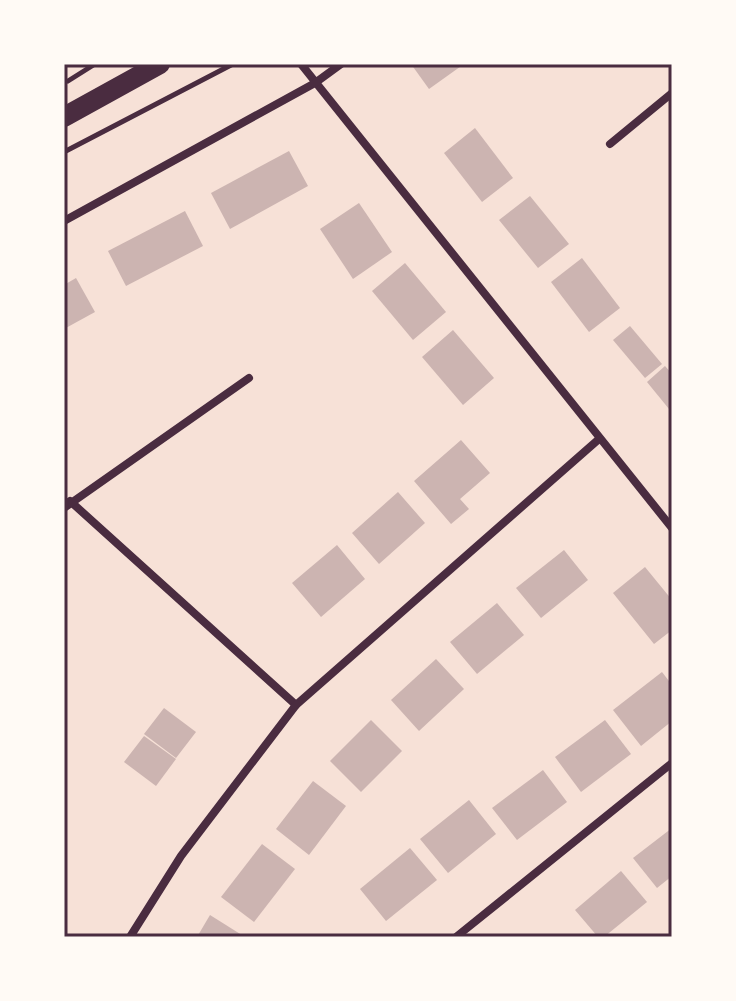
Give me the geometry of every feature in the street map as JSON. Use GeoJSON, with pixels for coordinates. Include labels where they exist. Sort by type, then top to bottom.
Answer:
{"type":"FeatureCollection","features":[{"type":"Feature","properties":{"kind":"main road"},"geometry":{"type":"LineString","coordinates":[[64,117],[160,64]]}},
{"type":"Feature","properties":{"kind":"street"},"geometry":{"type":"LineString","coordinates":[[301,64],[672,528]]}},
{"type":"Feature","properties":{"kind":"street"},"geometry":{"type":"LineString","coordinates":[[64,221],[315,83],[341,64]]}},
{"type":"Feature","properties":{"kind":"street"},"geometry":{"type":"LineString","coordinates":[[610,144],[672,93]]}},
{"type":"Feature","properties":{"kind":"street"},"geometry":{"type":"LineString","coordinates":[[249,378],[67,505],[296,705]]}},
{"type":"Feature","properties":{"kind":"street"},"geometry":{"type":"LineString","coordinates":[[130,937],[181,856],[296,705],[599,439]]}},
{"type":"Feature","properties":{"kind":"street"},"geometry":{"type":"LineString","coordinates":[[456,937],[672,763]]}},
{"type":"Feature","properties":{"kind":"path"},"geometry":{"type":"LineString","coordinates":[[64,83],[95,64]]}},
{"type":"Feature","properties":{"kind":"path"},"geometry":{"type":"LineString","coordinates":[[64,152],[233,64]]}},
{"type":"Feature","properties":{"kind":"building"},"geometry":{"type":"Polygon","coordinates":[[[411,64],[464,64],[429,89],[411,64]]]}},
{"type":"Feature","properties":{"kind":"building"},"geometry":{"type":"Polygon","coordinates":[[[475,128],[513,178],[482,202],[444,153],[475,128]]]}},
{"type":"Feature","properties":{"kind":"building"},"geometry":{"type":"Polygon","coordinates":[[[289,151],[308,186],[230,229],[211,193],[289,151]]]}},
{"type":"Feature","properties":{"kind":"building"},"geometry":{"type":"Polygon","coordinates":[[[530,196],[569,244],[538,268],[499,220],[530,196]]]}},
{"type":"Feature","properties":{"kind":"building"},"geometry":{"type":"Polygon","coordinates":[[[359,203],[392,252],[353,279],[320,229],[359,203]]]}},
{"type":"Feature","properties":{"kind":"building"},"geometry":{"type":"Polygon","coordinates":[[[185,211],[203,246],[126,286],[108,251],[185,211]]]}},
{"type":"Feature","properties":{"kind":"building"},"geometry":{"type":"Polygon","coordinates":[[[582,258],[620,308],[589,332],[551,282],[582,258]]]}},
{"type":"Feature","properties":{"kind":"building"},"geometry":{"type":"Polygon","coordinates":[[[405,263],[446,312],[413,340],[372,291],[405,263]]]}},
{"type":"Feature","properties":{"kind":"building"},"geometry":{"type":"Polygon","coordinates":[[[76,278],[95,312],[64,329],[64,285],[76,278]]]}},
{"type":"Feature","properties":{"kind":"building"},"geometry":{"type":"Polygon","coordinates":[[[630,326],[662,364],[645,378],[613,340],[630,326]]]}},
{"type":"Feature","properties":{"kind":"building"},"geometry":{"type":"Polygon","coordinates":[[[453,330],[494,378],[463,405],[422,357],[453,330]]]}},
{"type":"Feature","properties":{"kind":"building"},"geometry":{"type":"Polygon","coordinates":[[[665,366],[672,374],[669,409],[647,382],[665,366]]]}},
{"type":"Feature","properties":{"kind":"building"},"geometry":{"type":"Polygon","coordinates":[[[461,440],[490,473],[460,499],[469,509],[451,524],[414,481],[461,440]]]}},
{"type":"Feature","properties":{"kind":"building"},"geometry":{"type":"Polygon","coordinates":[[[398,492],[425,523],[379,564],[352,533],[398,492]]]}},
{"type":"Feature","properties":{"kind":"building"},"geometry":{"type":"Polygon","coordinates":[[[337,545],[365,579],[321,617],[292,583],[337,545]]]}},
{"type":"Feature","properties":{"kind":"building"},"geometry":{"type":"Polygon","coordinates":[[[564,550],[588,580],[541,618],[516,588],[564,550]]]}},
{"type":"Feature","properties":{"kind":"building"},"geometry":{"type":"Polygon","coordinates":[[[645,567],[672,600],[672,630],[654,644],[613,593],[645,567]]]}},
{"type":"Feature","properties":{"kind":"building"},"geometry":{"type":"Polygon","coordinates":[[[497,603],[524,635],[477,674],[450,642],[497,603]]]}},
{"type":"Feature","properties":{"kind":"building"},"geometry":{"type":"Polygon","coordinates":[[[436,659],[464,689],[419,731],[391,700],[436,659]]]}},
{"type":"Feature","properties":{"kind":"building"},"geometry":{"type":"Polygon","coordinates":[[[662,672],[672,685],[672,721],[641,746],[613,710],[662,672]]]}},
{"type":"Feature","properties":{"kind":"building"},"geometry":{"type":"Polygon","coordinates":[[[164,708],[196,732],[176,758],[144,734],[164,708]]]}},
{"type":"Feature","properties":{"kind":"building"},"geometry":{"type":"Polygon","coordinates":[[[371,720],[402,751],[361,792],[330,761],[371,720]]]}},
{"type":"Feature","properties":{"kind":"building"},"geometry":{"type":"Polygon","coordinates":[[[605,720],[631,754],[581,792],[555,757],[605,720]]]}},
{"type":"Feature","properties":{"kind":"building"},"geometry":{"type":"Polygon","coordinates":[[[144,736],[176,759],[156,786],[124,762],[144,736]]]}},
{"type":"Feature","properties":{"kind":"building"},"geometry":{"type":"Polygon","coordinates":[[[543,770],[567,802],[517,840],[492,808],[543,770]]]}},
{"type":"Feature","properties":{"kind":"building"},"geometry":{"type":"Polygon","coordinates":[[[313,781],[346,806],[309,855],[276,829],[313,781]]]}},
{"type":"Feature","properties":{"kind":"building"},"geometry":{"type":"Polygon","coordinates":[[[469,800],[496,834],[448,873],[420,839],[469,800]]]}},
{"type":"Feature","properties":{"kind":"building"},"geometry":{"type":"Polygon","coordinates":[[[672,828],[672,876],[657,888],[633,858],[672,828]]]}},
{"type":"Feature","properties":{"kind":"building"},"geometry":{"type":"Polygon","coordinates":[[[262,844],[295,869],[254,922],[221,897],[262,844]]]}},
{"type":"Feature","properties":{"kind":"building"},"geometry":{"type":"Polygon","coordinates":[[[410,848],[437,880],[386,921],[360,889],[410,848]]]}},
{"type":"Feature","properties":{"kind":"building"},"geometry":{"type":"Polygon","coordinates":[[[621,871],[647,902],[604,937],[598,937],[575,910],[621,871]]]}},
{"type":"Feature","properties":{"kind":"building"},"geometry":{"type":"Polygon","coordinates":[[[210,915],[245,937],[197,937],[210,915]]]}}]}
